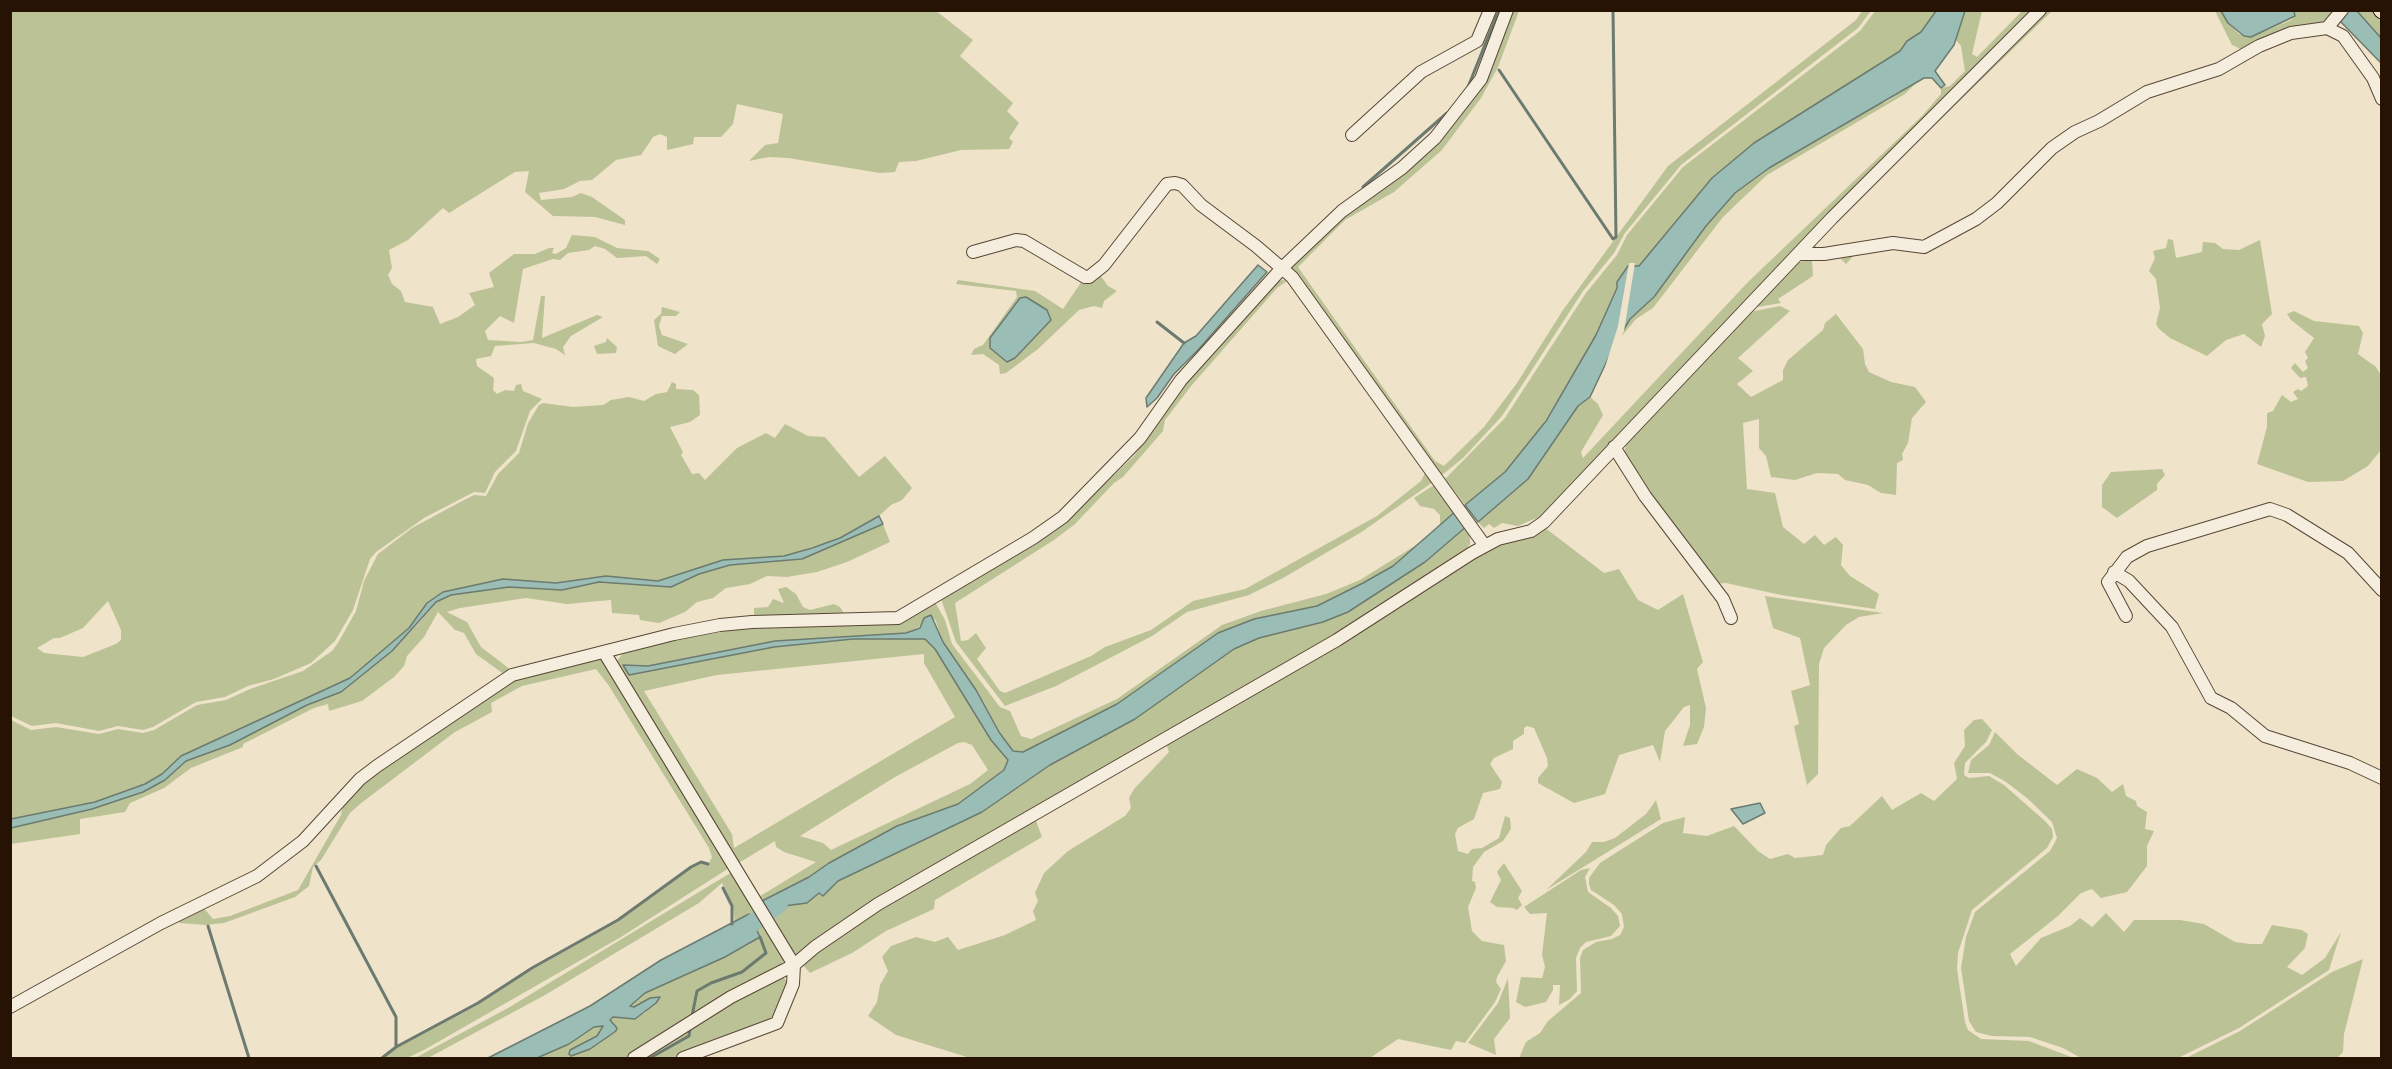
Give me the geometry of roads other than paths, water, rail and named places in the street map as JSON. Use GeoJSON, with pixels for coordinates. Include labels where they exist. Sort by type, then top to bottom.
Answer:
{"type":"FeatureCollection","features":[{"type":"Feature","properties":{"kind":"street"},"geometry":{"type":"LineString","coordinates":[[1352,135],[1421,72],[1477,41],[1490,10]]}},
{"type":"Feature","properties":{"kind":"street"},"geometry":{"type":"LineString","coordinates":[[10,1007],[162,923],[271,867],[303,841],[360,779],[377,765],[512,675],[608,661],[720,625],[898,618],[1033,538],[1063,517],[1140,438],[1181,380],[1283,267],[1342,211],[1402,168],[1442,130],[1481,79],[1507,10]]}},
{"type":"Feature","properties":{"kind":"street"},"geometry":{"type":"LineString","coordinates":[[634,1059],[731,997],[795,965],[815,947],[878,904],[1337,640],[1485,546],[1498,539],[1531,531],[1544,522],[1799,254],[2040,10]]}},
{"type":"Feature","properties":{"kind":"street"},"geometry":{"type":"LineString","coordinates":[[2327,28],[2339,14]]}},
{"type":"Feature","properties":{"kind":"street"},"geometry":{"type":"LineString","coordinates":[[1799,254],[1824,254],[1893,243],[1924,247],[1963,228],[1998,203],[2063,140],[2099,121],[2134,98],[2219,69],[2273,39],[2305,30],[2327,28],[2343,36],[2373,78],[2382,99]]}},
{"type":"Feature","properties":{"kind":"street"},"geometry":{"type":"LineString","coordinates":[[973,252],[1016,240],[1024,241],[1085,277],[1089,276],[1104,265],[1167,184],[1182,185],[1201,205],[1283,267],[1485,546]]}},
{"type":"Feature","properties":{"kind":"street"},"geometry":{"type":"LineString","coordinates":[[1614,447],[1645,496],[1723,598],[1731,618]]}},
{"type":"Feature","properties":{"kind":"street"},"geometry":{"type":"LineString","coordinates":[[2126,616],[2108,582],[2127,556],[2147,546],[2270,509],[2287,515],[2348,553],[2382,590]]}},
{"type":"Feature","properties":{"kind":"street"},"geometry":{"type":"LineString","coordinates":[[2114,572],[2129,581],[2172,627],[2211,698],[2231,708],[2265,736],[2350,763],[2382,778]]}},
{"type":"Feature","properties":{"kind":"street"},"geometry":{"type":"LineString","coordinates":[[608,661],[795,965],[793,984],[777,1023],[683,1059]]}},
{"type":"Feature","properties":{"kind":"water"},"geometry":{"type":"Polygon","coordinates":[[[1936,11],[1965,11],[1954,45],[1935,71],[1945,85],[1941,88],[1932,78],[1924,78],[1769,168],[1735,193],[1706,226],[1654,297],[1630,319],[1615,344],[1590,397],[1578,406],[1528,479],[1478,522],[1465,505],[1505,472],[1546,421],[1596,335],[1617,288],[1617,282],[1628,266],[1639,266],[1712,178],[1754,143],[1900,51],[1907,41],[1921,32],[1936,11]]]}},
{"type":"Feature","properties":{"kind":"water"},"geometry":{"type":"Polygon","coordinates":[[[2221,11],[2294,11],[2295,16],[2251,37],[2244,36],[2228,23],[2221,11]]]}},
{"type":"Feature","properties":{"kind":"water"},"geometry":{"type":"Polygon","coordinates":[[[2348,11],[2357,11],[2381,38],[2381,63],[2338,19],[2348,11]]]}},
{"type":"Feature","properties":{"kind":"water"},"geometry":{"type":"Polygon","coordinates":[[[1258,265],[1267,272],[1147,407],[1146,398],[1184,343],[1196,336],[1258,265]]]}},
{"type":"Feature","properties":{"kind":"water"},"geometry":{"type":"Polygon","coordinates":[[[1026,297],[1047,310],[1051,320],[1015,358],[1007,362],[990,348],[990,338],[1020,298],[1026,297]]]}},
{"type":"Feature","properties":{"kind":"water"},"geometry":{"type":"Polygon","coordinates":[[[1456,511],[1467,526],[1425,562],[1348,612],[1323,622],[1259,638],[1234,649],[1135,719],[1050,765],[982,812],[838,881],[823,896],[819,893],[807,903],[784,906],[770,919],[760,902],[809,877],[829,863],[897,826],[958,804],[1004,770],[1008,760],[991,740],[935,649],[925,639],[853,639],[774,647],[629,675],[623,665],[648,666],[775,641],[906,633],[920,628],[924,618],[931,615],[943,642],[976,690],[999,732],[1013,751],[1023,752],[1117,704],[1218,633],[1254,619],[1317,606],[1363,583],[1393,566],[1456,511]]]}},
{"type":"Feature","properties":{"kind":"water"},"geometry":{"type":"Polygon","coordinates":[[[879,516],[883,524],[802,559],[730,565],[699,574],[671,587],[599,582],[562,590],[509,587],[451,595],[436,602],[392,651],[341,692],[307,705],[230,745],[186,761],[165,780],[143,792],[92,809],[11,828],[11,819],[95,802],[145,784],[162,774],[181,756],[350,678],[409,628],[427,603],[443,592],[503,579],[556,583],[606,576],[658,581],[723,560],[784,556],[812,548],[840,538],[879,516]]]}},
{"type":"Feature","properties":{"kind":"water"},"geometry":{"type":"Polygon","coordinates":[[[1760,803],[1765,813],[1743,824],[1731,809],[1760,803]]]}},
{"type":"Feature","properties":{"kind":"water"},"geometry":{"type":"Polygon","coordinates":[[[749,914],[760,937],[725,957],[645,993],[630,1006],[634,1007],[650,998],[660,997],[656,1003],[635,1019],[613,1017],[610,1020],[617,1028],[616,1031],[590,1049],[571,1056],[569,1054],[570,1050],[597,1036],[603,1026],[594,1027],[569,1044],[537,1058],[488,1058],[590,1006],[661,960],[749,914]]]}},
{"type":"Feature","properties":{"kind":"waterway"},"geometry":{"type":"LineString","coordinates":[[1468,87],[1499,10]]}},
{"type":"Feature","properties":{"kind":"waterway"},"geometry":{"type":"LineString","coordinates":[[1499,70],[1613,239],[1616,237],[1613,10]]}},
{"type":"Feature","properties":{"kind":"waterway"},"geometry":{"type":"LineString","coordinates":[[1363,187],[1447,113]]}},
{"type":"Feature","properties":{"kind":"waterway"},"geometry":{"type":"LineString","coordinates":[[1157,322],[1184,343]]}},
{"type":"Feature","properties":{"kind":"waterway"},"geometry":{"type":"LineString","coordinates":[[382,1058],[396,1047],[478,1003],[532,968],[618,920],[691,867],[701,862],[708,864]]}},
{"type":"Feature","properties":{"kind":"waterway"},"geometry":{"type":"LineString","coordinates":[[316,866],[396,1017],[396,1047]]}},
{"type":"Feature","properties":{"kind":"waterway"},"geometry":{"type":"LineString","coordinates":[[723,888],[732,906],[732,924]]}},
{"type":"Feature","properties":{"kind":"waterway"},"geometry":{"type":"LineString","coordinates":[[733,937],[779,904]]}},
{"type":"Feature","properties":{"kind":"waterway"},"geometry":{"type":"LineString","coordinates":[[208,926],[249,1058]]}},
{"type":"Feature","properties":{"kind":"waterway"},"geometry":{"type":"LineString","coordinates":[[692,1016],[697,991],[711,983],[742,972],[766,953],[760,937]]}},
{"type":"Feature","properties":{"kind":"waterway"},"geometry":{"type":"LineString","coordinates":[[650,1058],[689,1036],[690,1028]]}}]}
